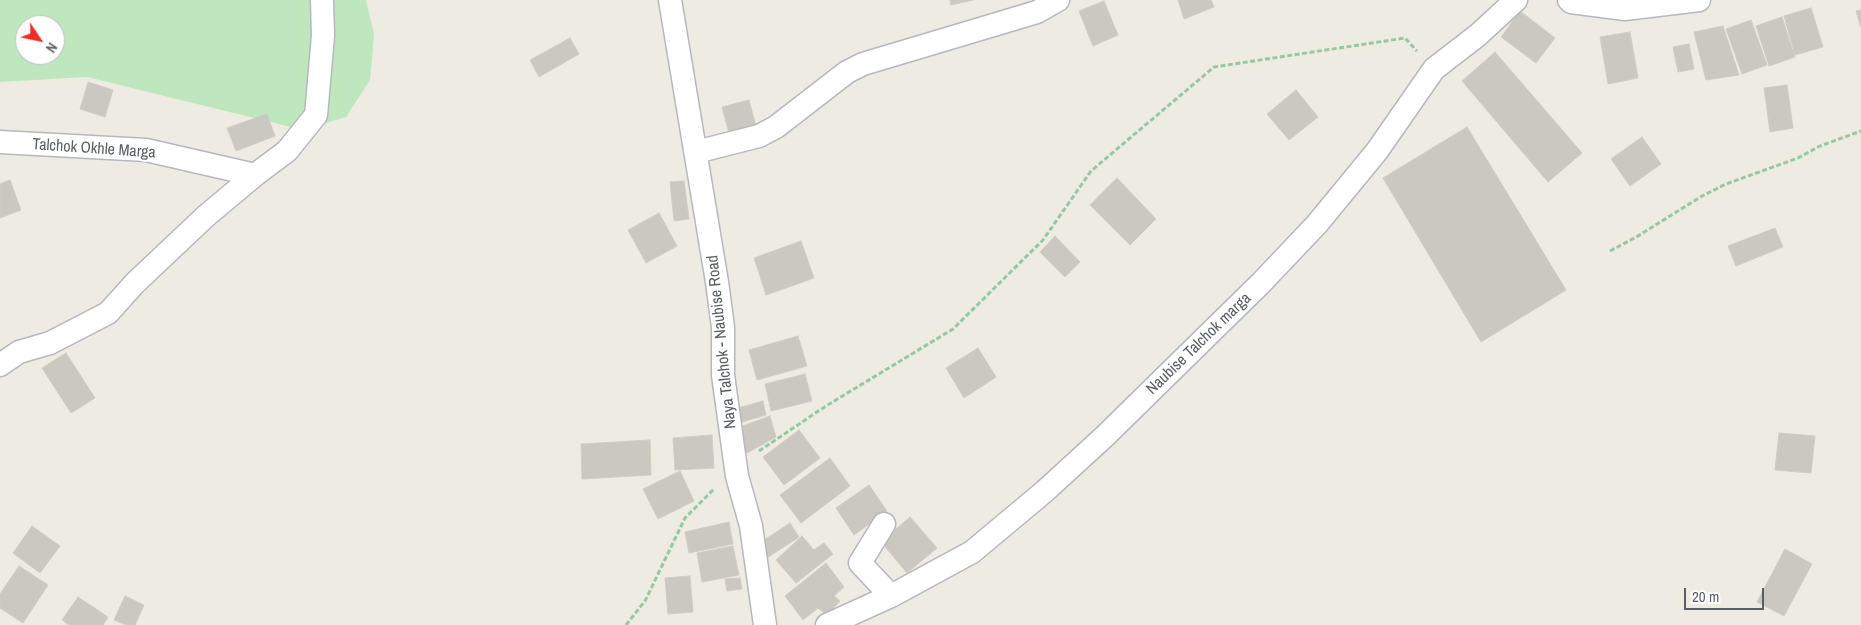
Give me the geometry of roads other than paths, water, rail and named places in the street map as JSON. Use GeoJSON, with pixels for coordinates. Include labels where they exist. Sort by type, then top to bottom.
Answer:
{"type":"FeatureCollection","features":[{"type":"Feature","properties":{"kind":"street"},"geometry":{"type":"LineString","coordinates":[[0,365],[20,352],[50,342],[108,313],[135,283],[206,216],[255,174],[287,151],[316,115],[323,36],[322,0]]}},
{"type":"Feature","properties":{"kind":"street","name":"Naya Talchok - Naubise Road"},"geometry":{"type":"LineString","coordinates":[[670,0],[722,318],[723,375],[736,467],[751,526],[765,625]]}},
{"type":"Feature","properties":{"kind":"street"},"geometry":{"type":"LineString","coordinates":[[696,152],[759,136],[776,127],[847,72],[863,64],[1037,12],[1058,0]]}},
{"type":"Feature","properties":{"kind":"street","name":"Naubise Talchok marga"},"geometry":{"type":"LineString","coordinates":[[828,625],[891,596],[972,552],[1105,436],[1261,283],[1317,224],[1378,151],[1434,69],[1478,34],[1516,0]]}},
{"type":"Feature","properties":{"kind":"street"},"geometry":{"type":"LineString","coordinates":[[1569,0],[1571,2],[1625,9],[1699,0]]}},
{"type":"Feature","properties":{"kind":"street","name":"Talchok Okhle Marga"},"geometry":{"type":"LineString","coordinates":[[0,142],[146,150],[255,174]]}},
{"type":"Feature","properties":{"kind":"street"},"geometry":{"type":"LineString","coordinates":[[884,524],[860,562],[891,596]]}}]}
